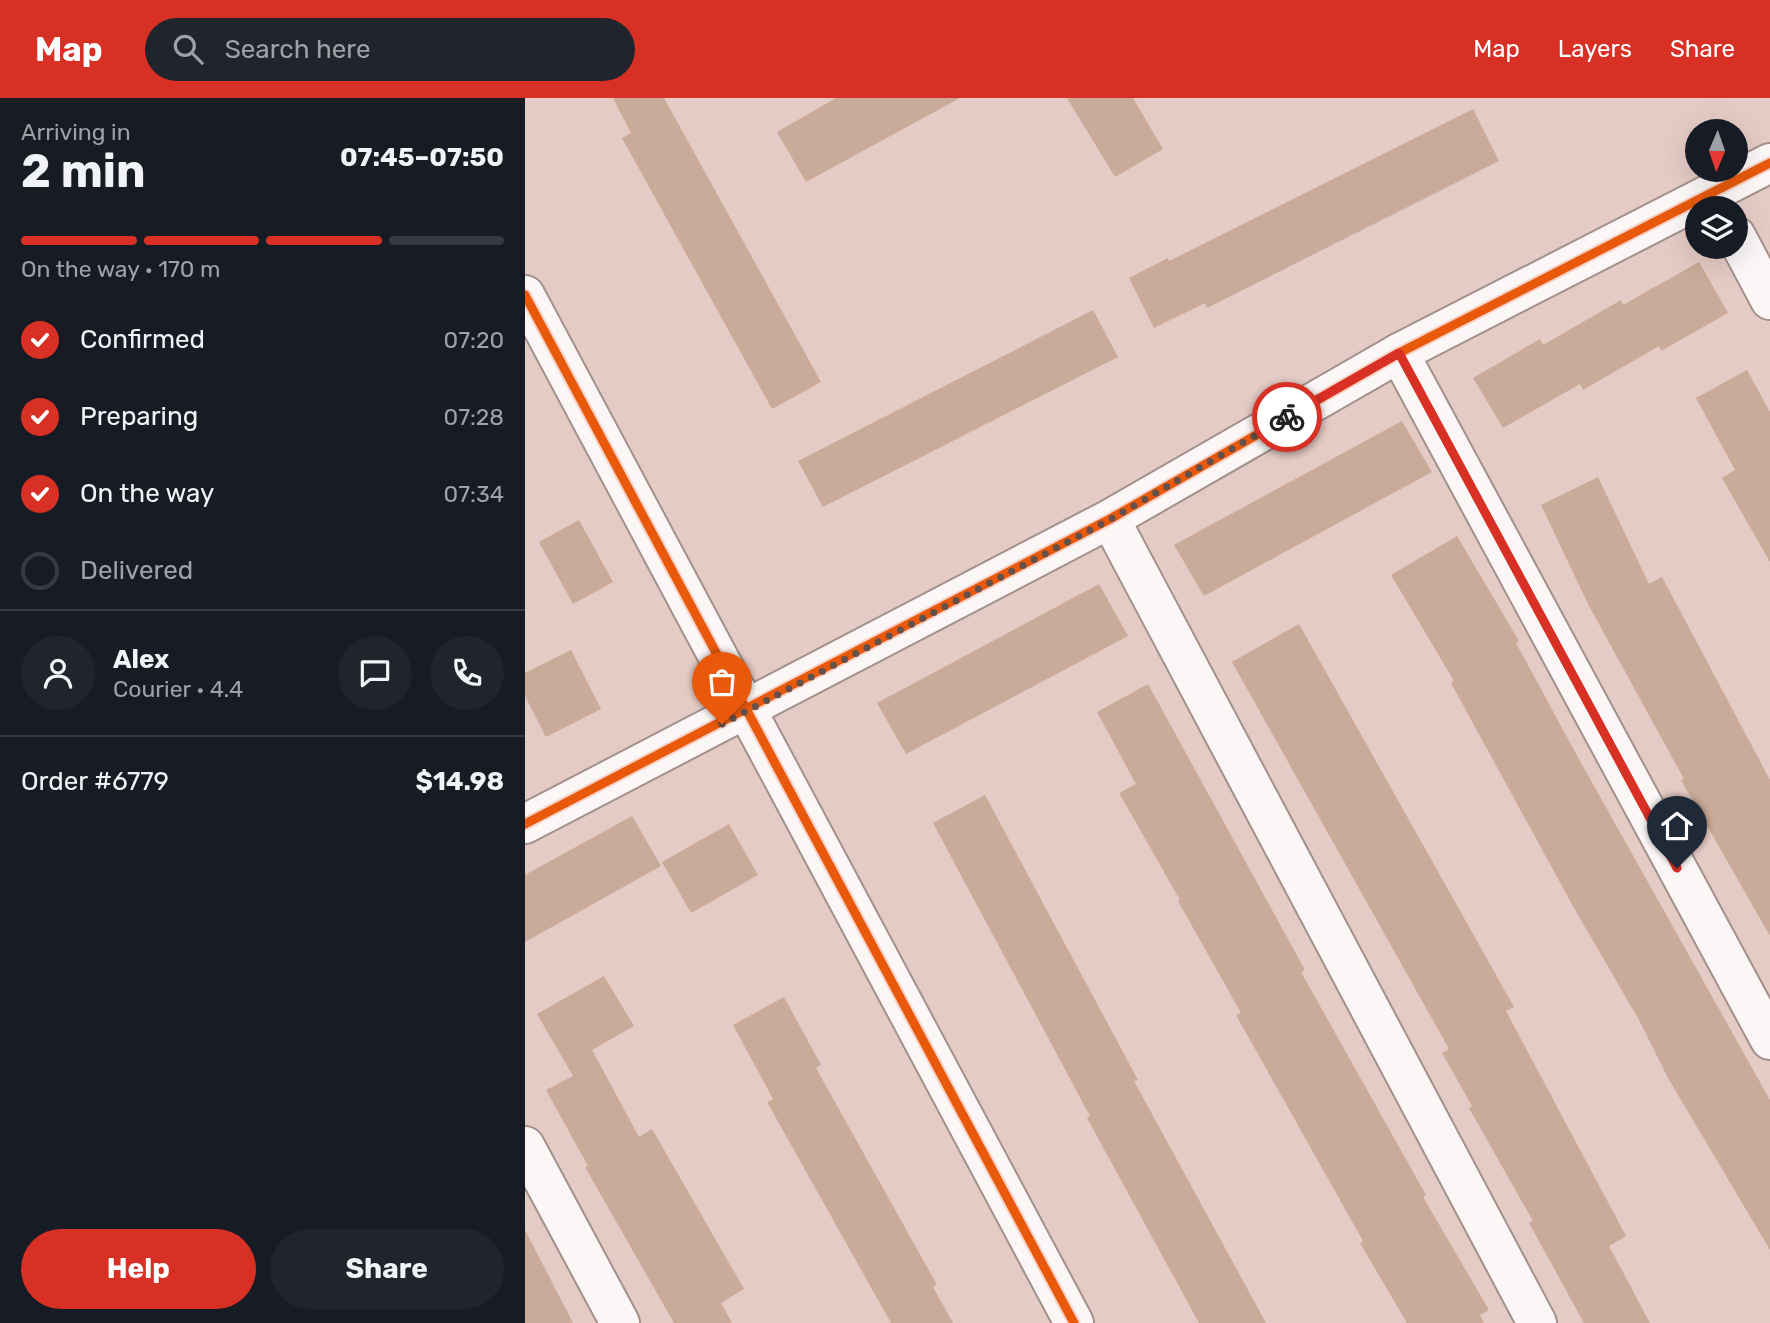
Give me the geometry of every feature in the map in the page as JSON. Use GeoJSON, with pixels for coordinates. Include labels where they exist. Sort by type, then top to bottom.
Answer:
{"type":"FeatureCollection","features":[{"type":"Feature","properties":{"kind":"street"},"geometry":{"type":"LineString","coordinates":[[1723,196],[1770,163]]}},
{"type":"Feature","properties":{"kind":"street"},"geometry":{"type":"LineString","coordinates":[[525,824],[747,711],[1111,519],[1399,353],[1685,215]]}},
{"type":"Feature","properties":{"kind":"street"},"geometry":{"type":"LineString","coordinates":[[1748,259],[1770,300]]}},
{"type":"Feature","properties":{"kind":"street"},"geometry":{"type":"LineString","coordinates":[[525,295],[1074,1323]]}},
{"type":"Feature","properties":{"kind":"street"},"geometry":{"type":"LineString","coordinates":[[1399,353],[1770,1040]]}},
{"type":"Feature","properties":{"kind":"street"},"geometry":{"type":"LineString","coordinates":[[1111,519],[1537,1323]]}},
{"type":"Feature","properties":{"kind":"street"},"geometry":{"type":"LineString","coordinates":[[525,1146],[620,1323]]}},
{"type":"Feature","properties":{"kind":"building"},"geometry":{"type":"Polygon","coordinates":[[[613,98],[664,98],[821,382],[772,409],[622,138],[631,133],[613,98]]]}},
{"type":"Feature","properties":{"kind":"building"},"geometry":{"type":"Polygon","coordinates":[[[836,98],[960,98],[806,182],[777,132],[836,98]]]}},
{"type":"Feature","properties":{"kind":"building"},"geometry":{"type":"Polygon","coordinates":[[[1067,98],[1133,98],[1163,149],[1115,177],[1067,98]]]}},
{"type":"Feature","properties":{"kind":"building"},"geometry":{"type":"Polygon","coordinates":[[[1473,109],[1499,161],[1207,308],[1205,303],[1154,328],[1129,278],[1168,258],[1169,261],[1473,109]]]}},
{"type":"Feature","properties":{"kind":"building"},"geometry":{"type":"Polygon","coordinates":[[[1699,262],[1728,313],[1661,351],[1659,346],[1583,390],[1580,384],[1503,428],[1473,378],[1540,339],[1543,345],[1621,300],[1623,305],[1699,262]]]}},
{"type":"Feature","properties":{"kind":"building"},"geometry":{"type":"Polygon","coordinates":[[[1093,310],[1118,357],[823,507],[798,461],[1093,310]]]}},
{"type":"Feature","properties":{"kind":"building"},"geometry":{"type":"Polygon","coordinates":[[[1747,370],[1770,412],[1770,562],[1722,478],[1735,470],[1696,398],[1747,370]]]}},
{"type":"Feature","properties":{"kind":"building"},"geometry":{"type":"Polygon","coordinates":[[[1402,421],[1432,472],[1204,596],[1174,545],[1402,421]]]}},
{"type":"Feature","properties":{"kind":"building"},"geometry":{"type":"Polygon","coordinates":[[[1598,477],[1649,584],[1662,577],[1770,780],[1770,936],[1681,780],[1684,779],[1588,604],[1541,505],[1598,477]]]}},
{"type":"Feature","properties":{"kind":"building"},"geometry":{"type":"Polygon","coordinates":[[[579,520],[613,582],[573,604],[539,542],[579,520]]]}},
{"type":"Feature","properties":{"kind":"building"},"geometry":{"type":"Polygon","coordinates":[[[1457,536],[1519,641],[1516,643],[1575,752],[1770,1100],[1770,1250],[1668,1078],[1639,1020],[1574,908],[1451,683],[1454,681],[1391,575],[1457,536]]]}},
{"type":"Feature","properties":{"kind":"building"},"geometry":{"type":"Polygon","coordinates":[[[1099,584],[1128,636],[906,754],[877,703],[1099,584]]]}},
{"type":"Feature","properties":{"kind":"building"},"geometry":{"type":"Polygon","coordinates":[[[1299,624],[1514,1007],[1506,1011],[1626,1236],[1609,1246],[1650,1323],[1584,1323],[1529,1223],[1533,1221],[1469,1108],[1472,1106],[1442,1053],[1449,1049],[1232,662],[1299,624]]]}},
{"type":"Feature","properties":{"kind":"building"},"geometry":{"type":"Polygon","coordinates":[[[571,650],[601,709],[546,737],[525,696],[525,673],[571,650]]]}},
{"type":"Feature","properties":{"kind":"building"},"geometry":{"type":"Polygon","coordinates":[[[1148,684],[1305,970],[1301,972],[1426,1195],[1423,1197],[1489,1310],[1480,1315],[1484,1323],[1407,1323],[1360,1243],[1363,1241],[1236,1015],[1241,1013],[1119,793],[1136,784],[1097,712],[1148,684]]]}},
{"type":"Feature","properties":{"kind":"building"},"geometry":{"type":"Polygon","coordinates":[[[985,795],[1138,1080],[1134,1081],[1266,1323],[1199,1323],[1087,1118],[1090,1116],[933,823],[985,795]]]}},
{"type":"Feature","properties":{"kind":"building"},"geometry":{"type":"Polygon","coordinates":[[[632,816],[661,866],[525,942],[525,875],[632,816]]]}},
{"type":"Feature","properties":{"kind":"building"},"geometry":{"type":"Polygon","coordinates":[[[729,824],[758,875],[691,913],[662,862],[729,824]]]}},
{"type":"Feature","properties":{"kind":"building"},"geometry":{"type":"Polygon","coordinates":[[[604,976],[634,1026],[592,1050],[639,1137],[652,1129],[744,1289],[721,1303],[732,1323],[674,1323],[585,1167],[588,1166],[546,1090],[573,1076],[537,1014],[604,976]]]}},
{"type":"Feature","properties":{"kind":"building"},"geometry":{"type":"Polygon","coordinates":[[[784,997],[821,1065],[816,1068],[937,1285],[933,1287],[953,1323],[891,1323],[767,1102],[773,1099],[733,1025],[784,997]]]}},
{"type":"Feature","properties":{"kind":"building"},"geometry":{"type":"Polygon","coordinates":[[[525,1230],[573,1323],[525,1323],[525,1230]]]}},
{"type":"Feature","properties":{"kind":"cycle path"},"geometry":{"type":"LineString","coordinates":[[525,824],[1110,519],[1399,353],[1770,163]]}},
{"type":"Feature","properties":{"kind":"cycle path"},"geometry":{"type":"LineString","coordinates":[[525,295],[1074,1323]]}},
{"type":"Feature","properties":{"kind":"way so far"},"geometry":{"type":"LineString","coordinates":[[722,724],[1111,519],[1287,417]]}},
{"type":"Feature","properties":{"kind":"route"},"geometry":{"type":"LineString","coordinates":[[1287,417],[1399,353],[1677,868]]}}]}
